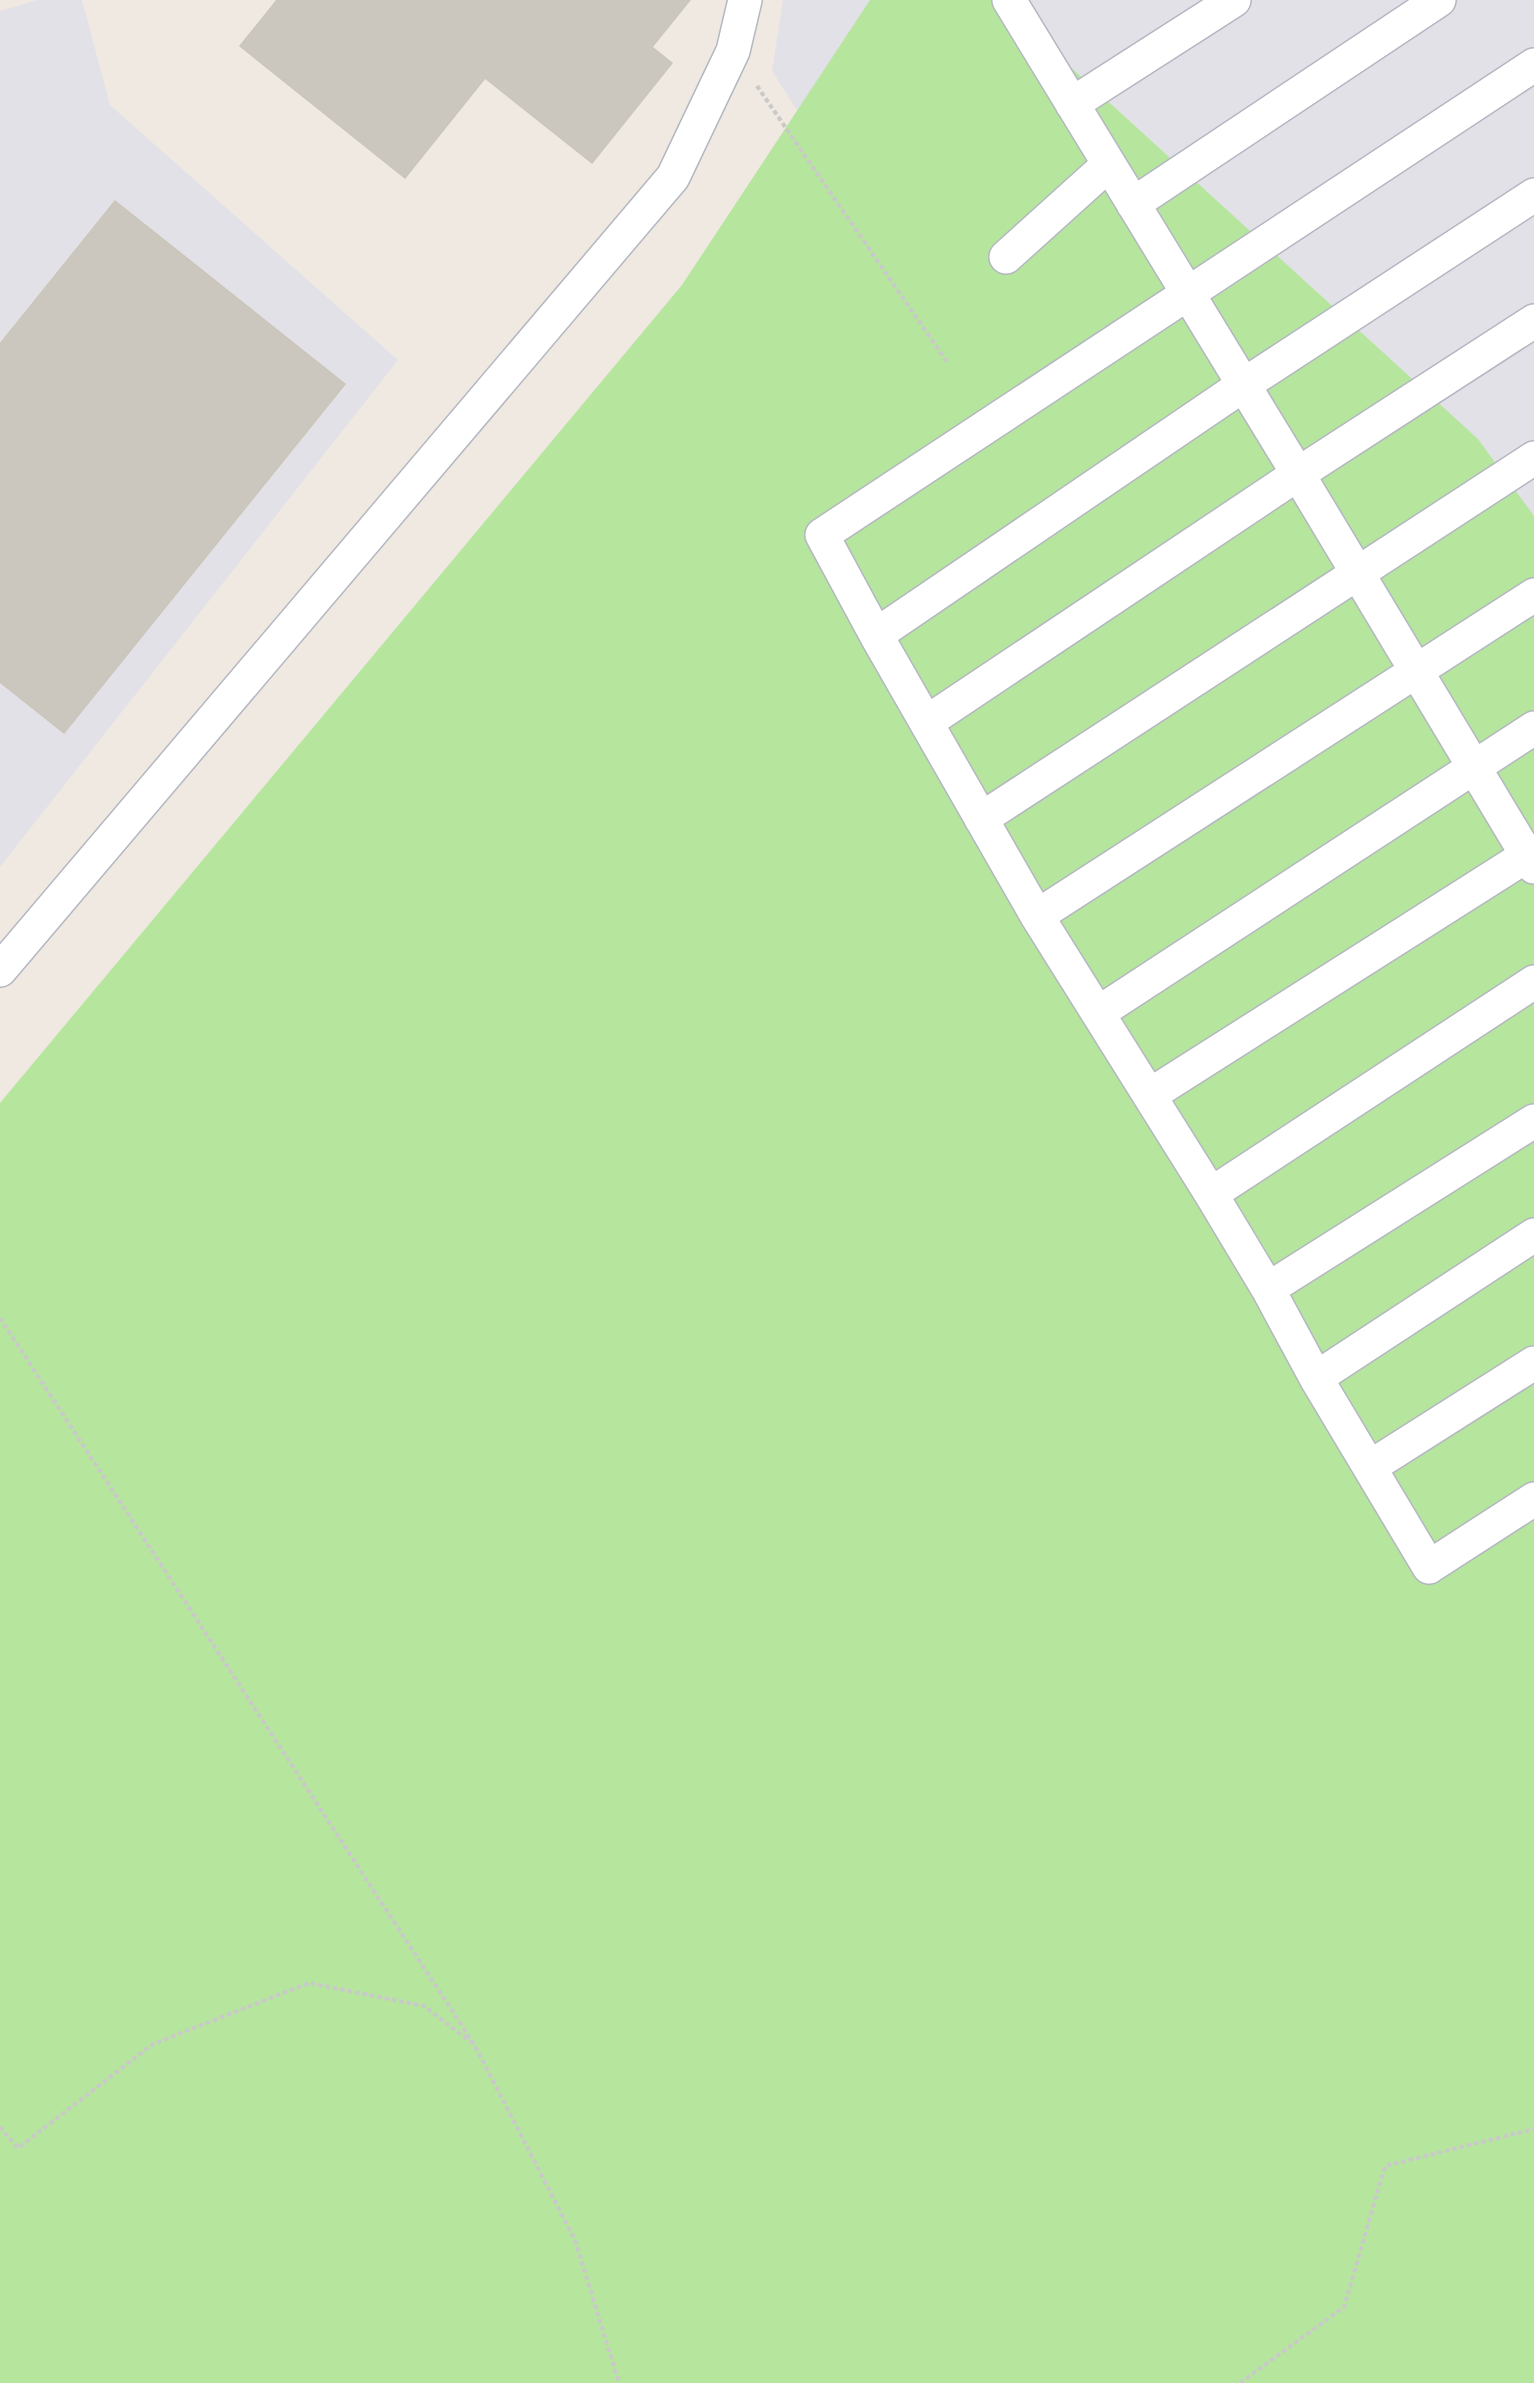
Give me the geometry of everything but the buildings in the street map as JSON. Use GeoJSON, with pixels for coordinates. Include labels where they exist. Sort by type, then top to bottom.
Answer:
{"type":"FeatureCollection","features":[{"type":"Feature","properties":{"kind":"lane"},"geometry":{"type":"LineString","coordinates":[[0,970],[673,177],[733,51],[744,0]]}},
{"type":"Feature","properties":{"kind":"lane"},"geometry":{"type":"LineString","coordinates":[[1009,0],[1474,768],[1532,857],[1150,1095]]}},
{"type":"Feature","properties":{"kind":"lane"},"geometry":{"type":"LineString","coordinates":[[1072,104],[1234,0]]}},
{"type":"Feature","properties":{"kind":"lane"},"geometry":{"type":"LineString","coordinates":[[1133,204],[1439,0]]}},
{"type":"Feature","properties":{"kind":"lane"},"geometry":{"type":"LineString","coordinates":[[1534,65],[822,535],[876,635],[1037,916],[1211,1194],[1268,1289],[1316,1378],[1429,1567],[1534,1499]]}},
{"type":"Feature","properties":{"kind":"lane"},"geometry":{"type":"LineString","coordinates":[[1006,257],[1108,165]]}},
{"type":"Feature","properties":{"kind":"lane"},"geometry":{"type":"LineString","coordinates":[[876,635],[1242,386],[1534,195]]}},
{"type":"Feature","properties":{"kind":"lane"},"geometry":{"type":"LineString","coordinates":[[927,722],[1298,474],[1534,321]]}},
{"type":"Feature","properties":{"kind":"lane"},"geometry":{"type":"LineString","coordinates":[[981,819],[1534,458]]}},
{"type":"Feature","properties":{"kind":"lane"},"geometry":{"type":"LineString","coordinates":[[1037,916],[1534,595]]}},
{"type":"Feature","properties":{"kind":"lane"},"geometry":{"type":"LineString","coordinates":[[1098,1013],[1534,728]]}},
{"type":"Feature","properties":{"kind":"lane"},"geometry":{"type":"LineString","coordinates":[[1211,1194],[1534,982]]}},
{"type":"Feature","properties":{"kind":"lane"},"geometry":{"type":"LineString","coordinates":[[1268,1289],[1534,1121]]}},
{"type":"Feature","properties":{"kind":"lane"},"geometry":{"type":"LineString","coordinates":[[1316,1378],[1534,1235]]}},
{"type":"Feature","properties":{"kind":"lane"},"geometry":{"type":"LineString","coordinates":[[1370,1467],[1534,1363]]}},
{"type":"Feature","properties":{"kind":"path"},"geometry":{"type":"LineString","coordinates":[[733,51],[947,362]]}},
{"type":"Feature","properties":{"kind":"path"},"geometry":{"type":"LineString","coordinates":[[0,1318],[475,2046],[575,2240],[619,2383]]}},
{"type":"Feature","properties":{"kind":"path"},"geometry":{"type":"LineString","coordinates":[[0,2127],[18,2148],[153,2044],[309,1983],[424,2006],[475,2046]]}},
{"type":"Feature","properties":{"kind":"path"},"geometry":{"type":"LineString","coordinates":[[1240,2383],[1344,2307],[1385,2166],[1534,2129]]}},
{"type":"Feature","properties":{"kind":"shaded area"},"geometry":{"type":"Polygon","coordinates":[[[37,0],[82,0],[110,105],[398,360],[0,867],[0,11],[37,0]]]}},
{"type":"Feature","properties":{"kind":"shaded area"},"geometry":{"type":"Polygon","coordinates":[[[783,0],[1534,0],[1534,621],[937,329],[772,71],[783,0]]]}},
{"type":"Feature","properties":{"kind":"green space"},"geometry":{"type":"Polygon","coordinates":[[[870,0],[997,0],[1478,439],[1534,516],[1534,2383],[0,2383],[0,1103],[682,285],[870,0]]]}}]}
